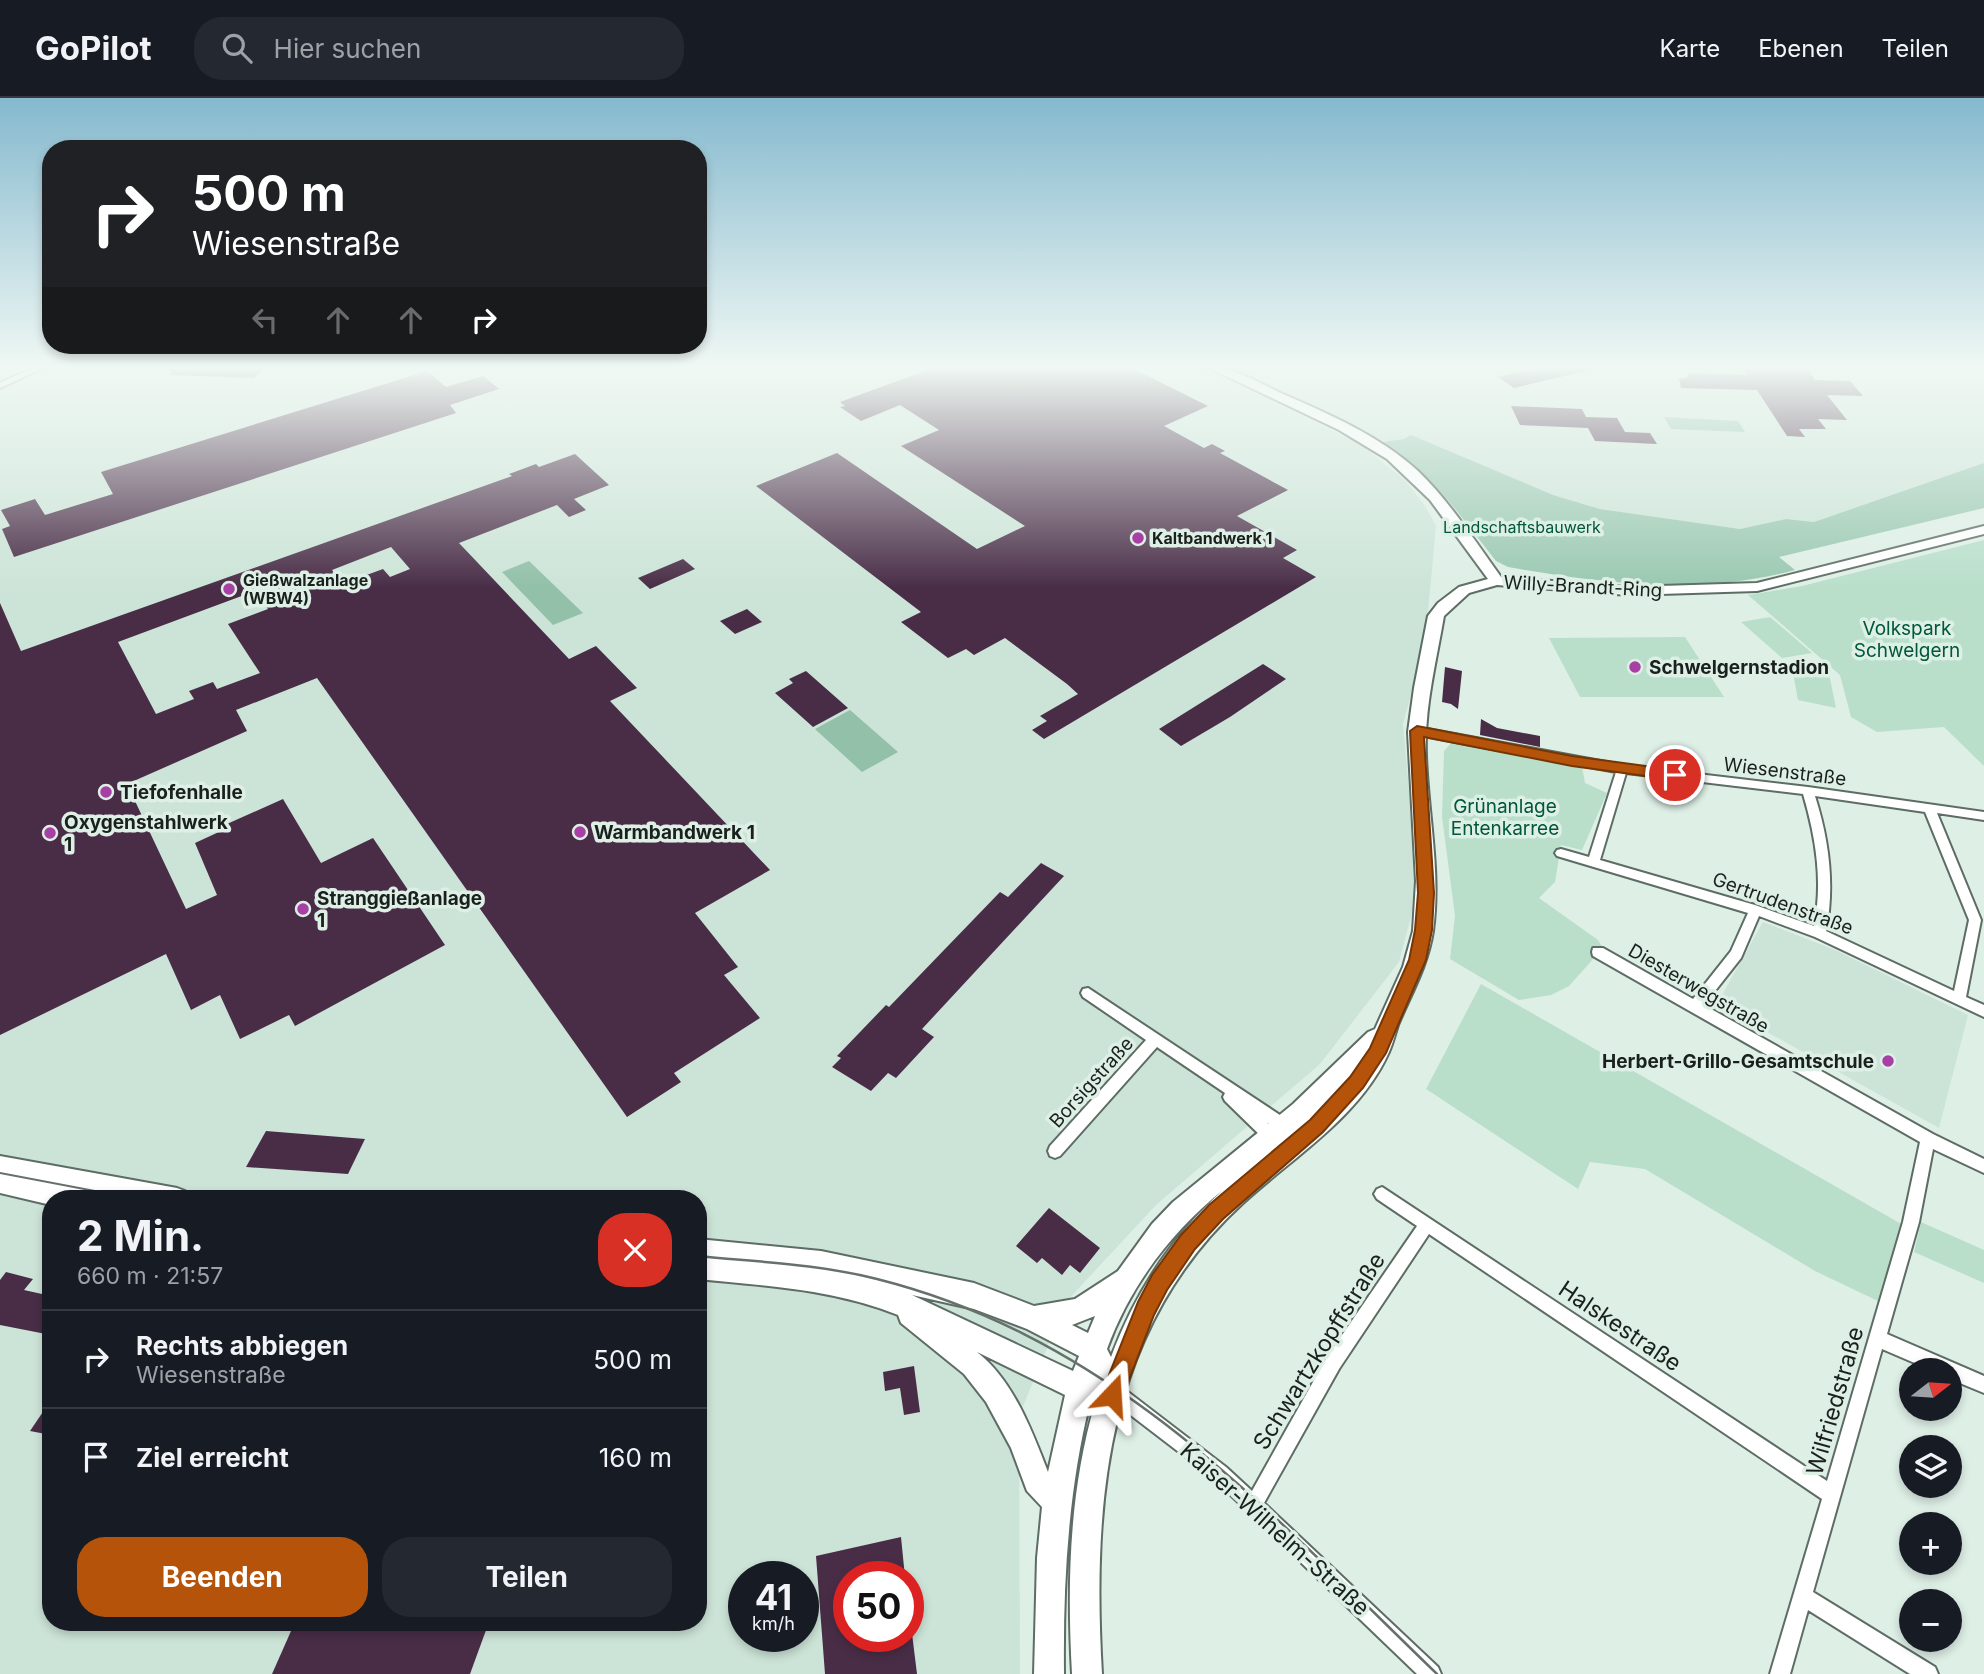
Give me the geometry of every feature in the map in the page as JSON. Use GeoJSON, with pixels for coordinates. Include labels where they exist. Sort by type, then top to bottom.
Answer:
{"type":"FeatureCollection","features":[{"type":"Feature","properties":{"kind":"main road"},"geometry":{"type":"LineString","coordinates":[[1365,441],[1393,458],[1426,487],[1497,581]]}},
{"type":"Feature","properties":{"kind":"main road","name":"Willy-Brandt-Ring"},"geometry":{"type":"LineString","coordinates":[[1087,1674],[1084,1595],[1087,1509],[1098,1437],[1113,1391],[1155,1292],[1188,1242],[1307,1108],[1388,1024],[1417,960],[1424,930],[1426,893],[1417,731],[1436,616],[1443,606],[1464,590],[1497,581],[1628,591],[1757,587],[1984,530]]}},
{"type":"Feature","properties":{"kind":"main road","name":"Willy-Brandt-Ring"},"geometry":{"type":"LineString","coordinates":[[1049,1674],[1048,1604],[1065,1448],[1079,1388],[1101,1332],[1130,1277],[1161,1231],[1199,1196],[1284,1135]]}},
{"type":"Feature","properties":{"kind":"main road"},"geometry":{"type":"LineString","coordinates":[[0,1167],[127,1190]]}},
{"type":"Feature","properties":{"kind":"main road"},"geometry":{"type":"LineString","coordinates":[[0,1182],[42,1192]]}},
{"type":"Feature","properties":{"kind":"main road"},"geometry":{"type":"LineString","coordinates":[[707,1253],[801,1269],[858,1287],[896,1304],[922,1311],[1079,1388],[1113,1391]]}},
{"type":"Feature","properties":{"kind":"main road"},"geometry":{"type":"LineString","coordinates":[[707,1267],[876,1273],[974,1296],[1034,1319],[1094,1350]]}},
{"type":"Feature","properties":{"kind":"main road"},"geometry":{"type":"LineString","coordinates":[[1034,1319],[1080,1311],[1130,1277]]}},
{"type":"Feature","properties":{"kind":"main road"},"geometry":{"type":"LineString","coordinates":[[896,1304],[973,1365],[995,1393],[1022,1441],[1037,1481],[1057,1503]]}},
{"type":"Feature","properties":{"kind":"main road","name":"Kaiser-Wilhelm-Straße"},"geometry":{"type":"LineString","coordinates":[[1094,1350],[1113,1391]]}},
{"type":"Feature","properties":{"kind":"street","name":"Wiesenstraße"},"geometry":{"type":"LineString","coordinates":[[1417,731],[1622,769],[1808,791],[1984,816]]}},
{"type":"Feature","properties":{"kind":"street"},"geometry":{"type":"LineString","coordinates":[[1593,862],[1622,769]]}},
{"type":"Feature","properties":{"kind":"street"},"geometry":{"type":"LineString","coordinates":[[1808,791],[1818,822],[1825,862],[1825,913],[1819,933]]}},
{"type":"Feature","properties":{"kind":"street"},"geometry":{"type":"LineString","coordinates":[[1929,808],[1978,912],[1959,1000]]}},
{"type":"Feature","properties":{"kind":"street","name":"Gertrudenstraße"},"geometry":{"type":"LineString","coordinates":[[1561,853],[1755,910],[1819,933],[1984,1011]]}},
{"type":"Feature","properties":{"kind":"street"},"geometry":{"type":"LineString","coordinates":[[1694,1008],[1735,954],[1755,910]]}},
{"type":"Feature","properties":{"kind":"street","name":"Diesterwegstraße"},"geometry":{"type":"LineString","coordinates":[[1598,952],[1928,1139]]}},
{"type":"Feature","properties":{"kind":"street","name":"Borsigstraße"},"geometry":{"type":"LineString","coordinates":[[1088,993],[1210,1077],[1284,1135]]}},
{"type":"Feature","properties":{"kind":"street","name":"Borsigstraße"},"geometry":{"type":"LineString","coordinates":[[1055,1151],[1156,1039]]}},
{"type":"Feature","properties":{"kind":"street"},"geometry":{"type":"LineString","coordinates":[[1928,1139],[1984,1166]]}},
{"type":"Feature","properties":{"kind":"street","name":"Wilfriedstraße"},"geometry":{"type":"LineString","coordinates":[[1780,1674],[1911,1222],[1928,1139]]}},
{"type":"Feature","properties":{"kind":"street","name":"Halskestraße"},"geometry":{"type":"LineString","coordinates":[[1382,1194],[1833,1496]]}},
{"type":"Feature","properties":{"kind":"street","name":"Schwartzkopffstraße"},"geometry":{"type":"LineString","coordinates":[[1254,1504],[1333,1363],[1427,1224]]}},
{"type":"Feature","properties":{"kind":"street"},"geometry":{"type":"LineString","coordinates":[[1878,1339],[1984,1385]]}},
{"type":"Feature","properties":{"kind":"street","name":"Kaiser-Wilhelm-Straße"},"geometry":{"type":"LineString","coordinates":[[1113,1391],[1220,1473],[1431,1674]]}},
{"type":"Feature","properties":{"kind":"street"},"geometry":{"type":"LineString","coordinates":[[1802,1596],[1928,1674]]}},
{"type":"Feature","properties":{"kind":"shaded area"},"geometry":{"type":"Polygon","coordinates":[[[0,441],[1353,441],[1406,481],[1436,526],[1425,643],[1403,724],[1418,890],[1399,962],[1320,1064],[1156,1205],[1066,1302],[1019,1416],[1020,1674],[0,1674],[0,441]]]}},
{"type":"Feature","properties":{"kind":"shaded area"},"geometry":{"type":"Polygon","coordinates":[[[1408,441],[1984,441],[1984,463],[1814,522],[1786,519],[1740,529],[1600,509],[1553,495],[1408,441]]]}},
{"type":"Feature","properties":{"kind":"shaded area"},"geometry":{"type":"Polygon","coordinates":[[[529,561],[583,613],[553,625],[502,572],[529,561]]]}},
{"type":"Feature","properties":{"kind":"shaded area"},"geometry":{"type":"Polygon","coordinates":[[[850,710],[898,752],[862,772],[815,729],[850,710]]]}},
{"type":"Feature","properties":{"kind":"shaded area","name":"Herbert-Grillo-Gesamtschule"},"geometry":{"type":"Polygon","coordinates":[[[1763,922],[1835,950],[1968,1015],[1939,1128],[1717,1004],[1763,922]]]}},
{"type":"Feature","properties":{"kind":"green space","name":"Landschaftsbauwerk"},"geometry":{"type":"Polygon","coordinates":[[[1424,441],[1553,495],[1600,509],[1740,529],[1786,519],[1814,522],[1984,463],[1984,508],[1779,557],[1795,570],[1760,578],[1688,585],[1616,582],[1508,567],[1496,561],[1431,482],[1382,442],[1424,441]]]}},
{"type":"Feature","properties":{"kind":"green space","name":"Volkspark Schwelgern"},"geometry":{"type":"Polygon","coordinates":[[[1984,540],[1984,766],[1944,727],[1877,732],[1851,717],[1840,675],[1748,595],[1802,586],[1984,540]]]}},
{"type":"Feature","properties":{"kind":"green space"},"geometry":{"type":"Polygon","coordinates":[[[1770,617],[1812,653],[1782,658],[1741,622],[1770,617]]]}},
{"type":"Feature","properties":{"kind":"green space"},"geometry":{"type":"Polygon","coordinates":[[[1685,637],[1724,697],[1580,697],[1549,638],[1685,637]]]}},
{"type":"Feature","properties":{"kind":"green space"},"geometry":{"type":"Polygon","coordinates":[[[1791,662],[1828,669],[1836,708],[1798,700],[1791,662]]]}},
{"type":"Feature","properties":{"kind":"green space","name":"Grünanlage Entenkarree"},"geometry":{"type":"Polygon","coordinates":[[[1453,741],[1582,767],[1585,783],[1607,793],[1582,850],[1561,845],[1555,882],[1539,898],[1598,940],[1603,948],[1569,986],[1551,995],[1519,1000],[1450,959],[1455,916],[1442,817],[1444,751],[1453,741]]]}},
{"type":"Feature","properties":{"kind":"green space"},"geometry":{"type":"Polygon","coordinates":[[[1481,984],[1903,1225],[1880,1302],[1815,1271],[1645,1169],[1590,1162],[1578,1189],[1426,1089],[1481,984]]]}},
{"type":"Feature","properties":{"kind":"green space"},"geometry":{"type":"Polygon","coordinates":[[[1921,1222],[1984,1250],[1984,1283],[1914,1252],[1921,1222]]]}},
{"type":"Feature","properties":{"kind":"building"},"geometry":{"type":"Polygon","coordinates":[[[203,441],[371,441],[14,557],[2,529],[10,526],[1,510],[35,499],[45,515],[113,494],[101,472],[203,441]]]}},
{"type":"Feature","properties":{"kind":"building","name":"Kaltbandwerk 1"},"geometry":{"type":"Polygon","coordinates":[[[914,441],[1190,441],[1204,448],[1212,444],[1225,451],[1220,453],[1288,490],[1237,516],[1297,550],[1283,558],[1316,577],[1044,739],[1032,730],[1047,721],[1040,716],[1078,694],[1067,684],[1005,638],[974,655],[966,649],[948,658],[901,622],[921,612],[756,486],[837,453],[977,549],[1025,526],[901,446],[914,441]]]}},
{"type":"Feature","properties":{"kind":"building"},"geometry":{"type":"Polygon","coordinates":[[[1595,441],[1655,441],[1657,444],[1595,441]]]}},
{"type":"Feature","properties":{"kind":"building"},"geometry":{"type":"Polygon","coordinates":[[[575,454],[609,485],[574,499],[586,510],[569,517],[557,505],[459,543],[569,659],[596,646],[637,688],[610,701],[770,870],[695,913],[738,967],[724,975],[760,1018],[674,1073],[681,1082],[627,1117],[317,678],[236,710],[247,731],[127,784],[186,909],[217,895],[195,843],[221,831],[218,828],[283,799],[321,863],[373,838],[445,945],[295,1026],[289,1015],[240,1039],[220,995],[191,1010],[166,954],[0,1035],[0,603],[21,651],[512,476],[509,474],[536,464],[539,467],[575,454]],[[391,547],[332,570],[342,584],[383,569],[390,577],[410,569],[391,547]],[[255,591],[118,642],[156,714],[194,699],[189,691],[213,682],[217,689],[260,673],[228,624],[268,609],[255,591]]]}},
{"type":"Feature","properties":{"kind":"building"},"geometry":{"type":"Polygon","coordinates":[[[683,559],[695,569],[650,589],[638,578],[683,559]]]}},
{"type":"Feature","properties":{"kind":"building"},"geometry":{"type":"Polygon","coordinates":[[[747,609],[762,622],[735,634],[720,621],[747,609]]]}},
{"type":"Feature","properties":{"kind":"building"},"geometry":{"type":"Polygon","coordinates":[[[1263,664],[1286,679],[1181,746],[1159,729],[1263,664]]]}},
{"type":"Feature","properties":{"kind":"building"},"geometry":{"type":"Polygon","coordinates":[[[1445,667],[1462,671],[1458,709],[1442,702],[1445,667]]]}},
{"type":"Feature","properties":{"kind":"building"},"geometry":{"type":"Polygon","coordinates":[[[806,671],[848,708],[813,727],[775,693],[793,683],[789,679],[806,671]]]}},
{"type":"Feature","properties":{"kind":"building"},"geometry":{"type":"Polygon","coordinates":[[[1481,719],[1497,728],[1540,736],[1540,747],[1480,735],[1481,719]]]}},
{"type":"Feature","properties":{"kind":"building"},"geometry":{"type":"Polygon","coordinates":[[[1041,863],[1064,876],[922,1029],[934,1037],[896,1078],[888,1073],[871,1091],[832,1067],[841,1058],[837,1056],[886,1005],[889,1007],[1000,892],[1008,897],[1041,863]]]}},
{"type":"Feature","properties":{"kind":"building"},"geometry":{"type":"Polygon","coordinates":[[[266,1131],[365,1139],[348,1174],[246,1167],[266,1131]]]}},
{"type":"Feature","properties":{"kind":"building"},"geometry":{"type":"Polygon","coordinates":[[[1049,1208],[1100,1248],[1080,1273],[1070,1265],[1062,1275],[1042,1258],[1037,1263],[1016,1246],[1049,1208]]]}},
{"type":"Feature","properties":{"kind":"building"},"geometry":{"type":"Polygon","coordinates":[[[6,1272],[33,1279],[24,1290],[42,1294],[42,1333],[0,1325],[0,1280],[6,1272]]]}},
{"type":"Feature","properties":{"kind":"building"},"geometry":{"type":"Polygon","coordinates":[[[914,1366],[920,1412],[904,1415],[900,1388],[885,1391],[883,1372],[914,1366]]]}},
{"type":"Feature","properties":{"kind":"building"},"geometry":{"type":"Polygon","coordinates":[[[42,1413],[42,1433],[30,1431],[42,1413]]]}},
{"type":"Feature","properties":{"kind":"building"},"geometry":{"type":"Polygon","coordinates":[[[901,1537],[903,1561],[833,1561],[833,1652],[914,1652],[917,1674],[825,1674],[819,1561],[816,1561],[816,1556],[901,1537]]]}},
{"type":"Feature","properties":{"kind":"building"},"geometry":{"type":"Polygon","coordinates":[[[291,1631],[486,1631],[470,1674],[272,1674],[291,1631]]]}},
{"type":"Feature","properties":{"kind":"tram line"},"geometry":{"type":"LineString","coordinates":[[0,1173],[90,1190]]}},
{"type":"Feature","properties":{"kind":"tram line"},"geometry":{"type":"LineString","coordinates":[[707,1257],[810,1267],[877,1279],[962,1306],[1041,1343],[1114,1387],[1182,1438],[1248,1493],[1437,1674]]}},
{"type":"Feature","properties":{"kind":"place","name":"Kaltbandwerk 1"},"geometry":{"type":"Point","coordinates":[1138,538]}},
{"type":"Feature","properties":{"kind":"place","name":"Gießwalzanlage (WBW4)"},"geometry":{"type":"Point","coordinates":[229,589]}},
{"type":"Feature","properties":{"kind":"place","name":"Schwelgernstadion"},"geometry":{"type":"Point","coordinates":[1635,667]}},
{"type":"Feature","properties":{"kind":"place","name":"Tiefofenhalle"},"geometry":{"type":"Point","coordinates":[106,792]}},
{"type":"Feature","properties":{"kind":"place","name":"Warmbandwerk 1"},"geometry":{"type":"Point","coordinates":[580,832]}},
{"type":"Feature","properties":{"kind":"place","name":"Oxygenstahlwerk 1"},"geometry":{"type":"Point","coordinates":[50,833]}},
{"type":"Feature","properties":{"kind":"place","name":"Stranggießanlage 1"},"geometry":{"type":"Point","coordinates":[303,909]}},
{"type":"Feature","properties":{"kind":"place","name":"Herbert-Grillo-Gesamtschule"},"geometry":{"type":"Point","coordinates":[1888,1061]}},
{"type":"Feature","properties":{"kind":"route"},"geometry":{"type":"LineString","coordinates":[[1112,1395],[1159,1282],[1188,1242],[1216,1212],[1317,1126],[1356,1082],[1377,1053],[1417,960],[1424,930],[1426,893],[1417,731],[1572,761],[1675,775]]}}]}
